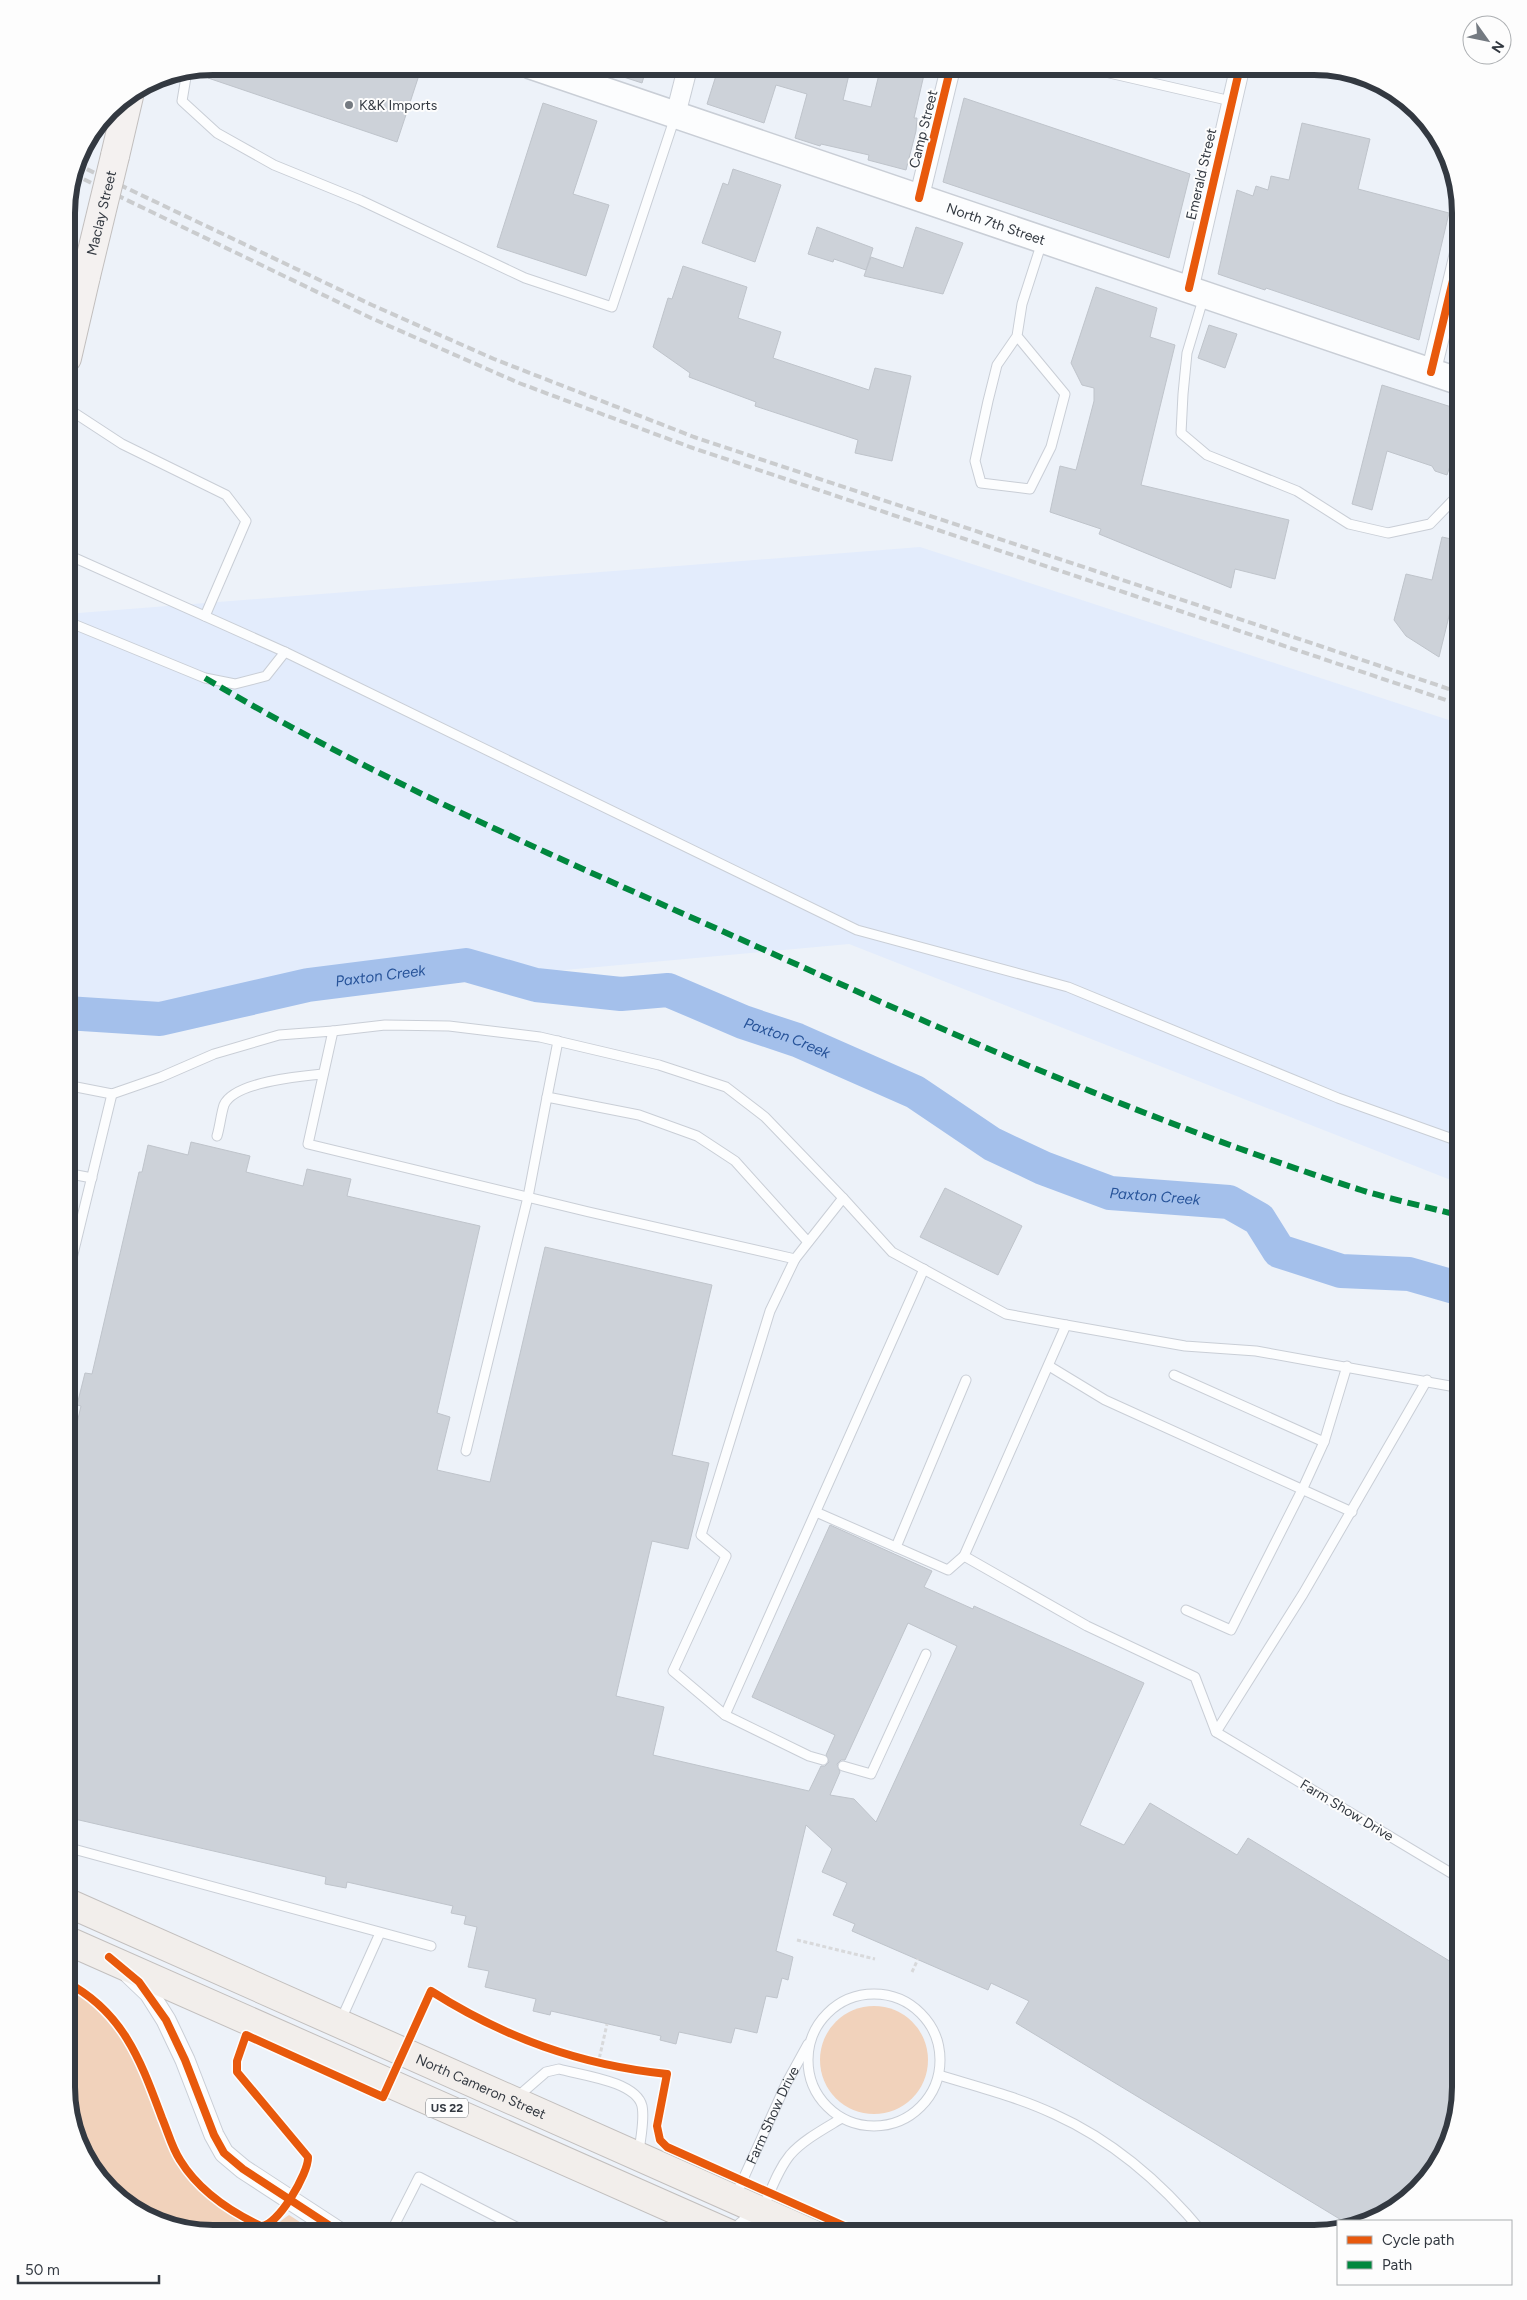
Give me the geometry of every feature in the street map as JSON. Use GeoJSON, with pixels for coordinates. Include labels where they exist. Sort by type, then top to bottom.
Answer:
{"type":"FeatureCollection","features":[{"type":"Feature","properties":{"kind":"highway","name":"North Cameron Street"},"geometry":{"type":"LineString","coordinates":[[75,1906],[793,2225]]}},
{"type":"Feature","properties":{"kind":"highway","name":"US 22"},"geometry":{"type":"LineString","coordinates":[[75,1944],[713,2225]]}},
{"type":"Feature","properties":{"kind":"main road","name":"North 7th Street"},"geometry":{"type":"LineString","coordinates":[[558,75],[1197,290],[1452,379]]}},
{"type":"Feature","properties":{"kind":"main road","name":"Maclay Street"},"geometry":{"type":"LineString","coordinates":[[75,321],[127,105]]}},
{"type":"Feature","properties":{"kind":"street"},"geometry":{"type":"LineString","coordinates":[[675,116],[686,75]]}},
{"type":"Feature","properties":{"kind":"street","name":"Camp Street"},"geometry":{"type":"LineString","coordinates":[[919,198],[949,75]]}},
{"type":"Feature","properties":{"kind":"street","name":"Emerald Street"},"geometry":{"type":"LineString","coordinates":[[1197,290],[1231,101],[1238,75]]}},
{"type":"Feature","properties":{"kind":"street"},"geometry":{"type":"LineString","coordinates":[[1431,372],[1452,285]]}},
{"type":"Feature","properties":{"kind":"street"},"geometry":{"type":"LineString","coordinates":[[109,1957],[139,1982],[166,2020],[185,2060],[214,2135],[224,2153],[243,2169],[327,2225]]}},
{"type":"Feature","properties":{"kind":"street"},"geometry":{"type":"LineString","coordinates":[[733,2225],[734,2199]]}},
{"type":"Feature","properties":{"kind":"street"},"geometry":{"type":"LineString","coordinates":[[744,2225],[762,2211]]}},
{"type":"Feature","properties":{"kind":"lane"},"geometry":{"type":"LineString","coordinates":[[1118,75],[1231,101]]}},
{"type":"Feature","properties":{"kind":"lane"},"geometry":{"type":"LineString","coordinates":[[186,78],[182,101],[217,133],[274,164],[360,200],[525,278],[612,307],[675,116]]}},
{"type":"Feature","properties":{"kind":"lane"},"geometry":{"type":"LineString","coordinates":[[1017,336],[1065,394],[1051,447],[1030,489],[981,483],[975,461],[997,365],[1017,336],[1022,304],[1043,239]]}},
{"type":"Feature","properties":{"kind":"lane"},"geometry":{"type":"LineString","coordinates":[[1197,290],[1182,394],[1181,432],[1207,455],[1296,491],[1349,524],[1388,533],[1430,524],[1452,501]]}},
{"type":"Feature","properties":{"kind":"lane"},"geometry":{"type":"LineString","coordinates":[[75,414],[122,444],[226,495],[246,521],[205,616]]}},
{"type":"Feature","properties":{"kind":"lane"},"geometry":{"type":"LineString","coordinates":[[75,558],[285,652],[857,930],[1068,987],[1338,1098],[1452,1139]]}},
{"type":"Feature","properties":{"kind":"lane"},"geometry":{"type":"LineString","coordinates":[[75,625],[205,678],[235,684],[266,676],[285,652]]}},
{"type":"Feature","properties":{"kind":"lane"},"geometry":{"type":"LineString","coordinates":[[75,1087],[112,1094],[161,1077],[214,1054],[279,1035],[385,1025],[449,1026],[540,1037],[659,1066],[726,1087],[766,1117],[892,1252],[1006,1314],[1186,1346],[1246,1349],[1452,1386]]}},
{"type":"Feature","properties":{"kind":"lane"},"geometry":{"type":"LineString","coordinates":[[333,1031],[308,1144],[795,1259]]}},
{"type":"Feature","properties":{"kind":"lane"},"geometry":{"type":"LineString","coordinates":[[466,1451],[528,1197],[558,1041]]}},
{"type":"Feature","properties":{"kind":"lane"},"geometry":{"type":"LineString","coordinates":[[217,1136],[225,1103],[235,1095],[270,1080],[323,1074]]}},
{"type":"Feature","properties":{"kind":"lane"},"geometry":{"type":"LineString","coordinates":[[75,1247],[112,1094]]}},
{"type":"Feature","properties":{"kind":"lane"},"geometry":{"type":"LineString","coordinates":[[547,1096],[639,1115],[697,1136],[735,1161],[808,1242]]}},
{"type":"Feature","properties":{"kind":"lane"},"geometry":{"type":"LineString","coordinates":[[75,1174],[92,1178]]}},
{"type":"Feature","properties":{"kind":"lane"},"geometry":{"type":"LineString","coordinates":[[823,1760],[809,1756],[725,1715],[673,1671],[726,1556],[701,1535],[770,1311],[795,1259],[842,1198]]}},
{"type":"Feature","properties":{"kind":"lane"},"geometry":{"type":"LineString","coordinates":[[725,1715],[924,1269]]}},
{"type":"Feature","properties":{"kind":"lane"},"geometry":{"type":"LineString","coordinates":[[816,1512],[948,1570],[964,1556],[1066,1325]]}},
{"type":"Feature","properties":{"kind":"lane"},"geometry":{"type":"LineString","coordinates":[[1049,1366],[1105,1400],[1303,1488],[1352,1512]]}},
{"type":"Feature","properties":{"kind":"lane"},"geometry":{"type":"LineString","coordinates":[[1186,1610],[1231,1630],[1303,1488],[1324,1442],[1347,1366]]}},
{"type":"Feature","properties":{"kind":"lane"},"geometry":{"type":"LineString","coordinates":[[1174,1375],[1324,1442]]}},
{"type":"Feature","properties":{"kind":"lane"},"geometry":{"type":"LineString","coordinates":[[896,1547],[966,1380]]}},
{"type":"Feature","properties":{"kind":"lane"},"geometry":{"type":"LineString","coordinates":[[1216,1732],[1352,1512],[1427,1380]]}},
{"type":"Feature","properties":{"kind":"lane"},"geometry":{"type":"LineString","coordinates":[[964,1556],[1087,1626],[1195,1677],[1216,1732]]}},
{"type":"Feature","properties":{"kind":"lane"},"geometry":{"type":"LineString","coordinates":[[843,1766],[871,1774],[926,1654]]}},
{"type":"Feature","properties":{"kind":"lane","name":"Farm Show Drive"},"geometry":{"type":"LineString","coordinates":[[1216,1732],[1452,1874]]}},
{"type":"Feature","properties":{"kind":"lane"},"geometry":{"type":"LineString","coordinates":[[75,1849],[431,1946]]}},
{"type":"Feature","properties":{"kind":"lane"},"geometry":{"type":"LineString","coordinates":[[339,2023],[380,1933]]}},
{"type":"Feature","properties":{"kind":"lane"},"geometry":{"type":"LineString","coordinates":[[868,1994],[896,1997],[920,2011],[936,2034],[940,2047],[939,2075],[935,2088],[928,2100],[907,2118],[880,2127],[867,2127],[842,2118],[820,2099],[809,2074],[810,2046],[814,2033],[830,2010],[842,2002],[868,1994]]}},
{"type":"Feature","properties":{"kind":"lane","name":"Farm Show Drive"},"geometry":{"type":"LineString","coordinates":[[734,2199],[786,2084],[814,2033]]}},
{"type":"Feature","properties":{"kind":"lane"},"geometry":{"type":"LineString","coordinates":[[513,2100],[546,2072],[552,2070],[559,2069],[619,2084],[634,2093],[642,2106],[638,2156]]}},
{"type":"Feature","properties":{"kind":"lane"},"geometry":{"type":"LineString","coordinates":[[939,2075],[1020,2100],[1055,2114],[1087,2130],[1149,2176],[1179,2204],[1196,2225]]}},
{"type":"Feature","properties":{"kind":"lane"},"geometry":{"type":"LineString","coordinates":[[762,2211],[779,2172],[790,2154],[842,2118]]}},
{"type":"Feature","properties":{"kind":"lane"},"geometry":{"type":"LineString","coordinates":[[395,2225],[419,2178],[512,2225]]}},
{"type":"Feature","properties":{"kind":"path"},"geometry":{"type":"LineString","coordinates":[[797,1940],[875,1959]]}},
{"type":"Feature","properties":{"kind":"path"},"geometry":{"type":"LineString","coordinates":[[912,1972],[918,1959]]}},
{"type":"Feature","properties":{"kind":"path"},"geometry":{"type":"LineString","coordinates":[[589,2062],[602,2065],[607,2024]]}},
{"type":"Feature","properties":{"kind":"shaded area"},"geometry":{"type":"Polygon","coordinates":[[[920,547],[1452,721],[1452,1180],[849,944],[75,1015],[75,613],[920,547]]]}},
{"type":"Feature","properties":{"kind":"shaded area"},"geometry":{"type":"Polygon","coordinates":[[[75,1991],[101,2012],[117,2029],[129,2046],[169,2145],[181,2166],[197,2186],[217,2204],[252,2225],[204,2225],[168,2218],[136,2202],[109,2178],[98,2164],[85,2140],[76,2105],[75,1991]]]}},
{"type":"Feature","properties":{"kind":"shaded area"},"geometry":{"type":"Polygon","coordinates":[[[874,2006],[884,2007],[904,2015],[912,2022],[919,2030],[927,2050],[927,2070],[919,2090],[912,2098],[904,2105],[884,2113],[874,2114],[864,2113],[844,2105],[836,2098],[829,2090],[821,2070],[820,2060],[821,2050],[829,2030],[836,2022],[844,2015],[864,2007],[874,2006]]]}},
{"type":"Feature","properties":{"kind":"shaded area"},"geometry":{"type":"Polygon","coordinates":[[[289,2215],[305,2225],[276,2225],[289,2215]]]}},
{"type":"Feature","properties":{"kind":"building","name":"K&K Imports"},"geometry":{"type":"Polygon","coordinates":[[[209,75],[213,75],[419,75],[397,142],[208,78],[209,75]]]}},
{"type":"Feature","properties":{"kind":"building"},"geometry":{"type":"Polygon","coordinates":[[[617,75],[644,75],[642,83],[617,75]]]}},
{"type":"Feature","properties":{"kind":"building"},"geometry":{"type":"Polygon","coordinates":[[[716,75],[849,75],[843,100],[871,107],[879,75],[924,75],[914,118],[917,118],[916,131],[906,170],[868,160],[869,155],[821,144],[820,146],[795,138],[807,94],[776,85],[764,123],[707,104],[716,75]]]}},
{"type":"Feature","properties":{"kind":"building"},"geometry":{"type":"Polygon","coordinates":[[[964,98],[1190,174],[1169,258],[943,182],[964,98]]]}},
{"type":"Feature","properties":{"kind":"building"},"geometry":{"type":"Polygon","coordinates":[[[543,103],[597,121],[573,194],[609,205],[586,276],[497,247],[543,103]]]}},
{"type":"Feature","properties":{"kind":"building"},"geometry":{"type":"Polygon","coordinates":[[[1302,123],[1370,139],[1358,189],[1449,213],[1419,340],[1266,288],[1265,290],[1218,274],[1237,190],[1253,196],[1256,186],[1268,190],[1271,176],[1289,180],[1302,123]]]}},
{"type":"Feature","properties":{"kind":"building"},"geometry":{"type":"Polygon","coordinates":[[[733,169],[781,185],[755,262],[702,243],[723,183],[728,185],[733,169]]]}},
{"type":"Feature","properties":{"kind":"building"},"geometry":{"type":"Polygon","coordinates":[[[817,227],[873,248],[866,270],[834,259],[833,262],[808,254],[817,227]]]}},
{"type":"Feature","properties":{"kind":"building"},"geometry":{"type":"Polygon","coordinates":[[[916,227],[963,243],[943,294],[864,276],[871,257],[903,268],[916,227]]]}},
{"type":"Feature","properties":{"kind":"building"},"geometry":{"type":"Polygon","coordinates":[[[683,266],[747,287],[738,318],[781,332],[773,358],[869,390],[875,368],[911,376],[892,461],[855,453],[858,440],[755,406],[756,402],[689,377],[690,373],[653,347],[668,298],[672,299],[683,266]]]}},
{"type":"Feature","properties":{"kind":"building"},"geometry":{"type":"Polygon","coordinates":[[[1096,287],[1157,308],[1150,337],[1175,345],[1141,485],[1289,520],[1275,579],[1235,569],[1231,588],[1099,534],[1101,529],[1050,512],[1060,466],[1076,470],[1094,401],[1094,388],[1082,385],[1071,363],[1096,287]]]}},
{"type":"Feature","properties":{"kind":"building"},"geometry":{"type":"Polygon","coordinates":[[[1209,325],[1237,334],[1225,368],[1198,358],[1209,325]]]}},
{"type":"Feature","properties":{"kind":"building"},"geometry":{"type":"Polygon","coordinates":[[[1382,385],[1452,407],[1452,460],[1447,475],[1435,471],[1432,466],[1387,451],[1372,510],[1352,504],[1382,385]]]}},
{"type":"Feature","properties":{"kind":"building"},"geometry":{"type":"Polygon","coordinates":[[[1442,537],[1452,539],[1452,604],[1439,657],[1406,636],[1394,620],[1406,574],[1432,580],[1442,537]]]}},
{"type":"Feature","properties":{"kind":"building"},"geometry":{"type":"Polygon","coordinates":[[[191,1142],[250,1156],[246,1172],[303,1186],[307,1169],[351,1179],[347,1196],[480,1226],[437,1413],[450,1417],[437,1470],[490,1482],[545,1247],[712,1285],[672,1455],[709,1463],[688,1549],[652,1541],[616,1696],[664,1707],[653,1755],[809,1791],[821,1766],[825,1766],[829,1762],[826,1755],[835,1735],[752,1697],[830,1525],[932,1571],[924,1587],[973,1609],[974,1606],[1144,1683],[1080,1825],[1124,1845],[1150,1803],[1237,1855],[1248,1838],[1452,1963],[1451,2105],[1442,2140],[1424,2171],[1412,2185],[1383,2207],[1367,2215],[1350,2220],[1341,2220],[1016,2023],[1029,2001],[991,1983],[988,1990],[852,1931],[855,1924],[833,1915],[847,1883],[822,1872],[832,1849],[806,1825],[776,1951],[793,1957],[788,1980],[782,1978],[777,1998],[766,1996],[757,2033],[735,2028],[731,2043],[679,2032],[676,2044],[660,2040],[661,2036],[551,2011],[550,2015],[533,2011],[536,1999],[485,1987],[489,1971],[468,1967],[477,1927],[464,1924],[466,1916],[451,1913],[453,1906],[347,1882],[346,1888],[325,1884],[326,1877],[75,1819],[75,1432],[81,1406],[77,1405],[85,1373],[92,1374],[139,1172],[142,1172],[148,1145],[188,1155],[191,1142]],[[908,1623],[845,1760],[841,1760],[837,1764],[840,1772],[830,1795],[854,1799],[876,1822],[957,1646],[908,1623]]]}},
{"type":"Feature","properties":{"kind":"building"},"geometry":{"type":"Polygon","coordinates":[[[945,1188],[1022,1226],[998,1275],[920,1237],[945,1188]]]}},
{"type":"Feature","properties":{"kind":"waterway","name":"Paxton Creek"},"geometry":{"type":"LineString","coordinates":[[75,1014],[160,1019],[308,985],[466,965],[536,985],[621,994],[668,990],[743,1022],[797,1040],[915,1092],[992,1144],[1043,1168],[1110,1193],[1229,1202],[1259,1219],[1279,1251],[1341,1271],[1409,1274],[1452,1286]]}},
{"type":"Feature","properties":{"kind":"railway"},"geometry":{"type":"LineString","coordinates":[[82,167],[372,305],[494,359],[694,437],[1452,690]]}},
{"type":"Feature","properties":{"kind":"railway"},"geometry":{"type":"LineString","coordinates":[[80,177],[371,318],[519,383],[690,447],[1452,702]]}},
{"type":"Feature","properties":{"kind":"marked path"},"geometry":{"type":"LineString","coordinates":[[205,678],[270,716],[473,818],[975,1043],[1128,1106],[1283,1164],[1373,1194],[1452,1214]]}},
{"type":"Feature","properties":{"kind":"cycle path"},"geometry":{"type":"LineString","coordinates":[[919,198],[949,75]]}},
{"type":"Feature","properties":{"kind":"cycle path"},"geometry":{"type":"LineString","coordinates":[[1189,288],[1238,75]]}},
{"type":"Feature","properties":{"kind":"cycle path"},"geometry":{"type":"LineString","coordinates":[[1431,372],[1452,284]]}},
{"type":"Feature","properties":{"kind":"cycle path"},"geometry":{"type":"LineString","coordinates":[[109,1957],[139,1982],[166,2020],[185,2060],[214,2135],[224,2153],[243,2169],[329,2225]]}},
{"type":"Feature","properties":{"kind":"cycle path"},"geometry":{"type":"LineString","coordinates":[[75,1987],[103,2008],[128,2040],[138,2058],[175,2150],[188,2171],[206,2191],[226,2207],[259,2225]]}},
{"type":"Feature","properties":{"kind":"cycle path"},"geometry":{"type":"LineString","coordinates":[[264,2225],[275,2218],[291,2198],[303,2175],[308,2157],[237,2072],[237,2061],[246,2035],[383,2097],[431,1991],[487,2023],[544,2047],[604,2064],[667,2074],[657,2126],[660,2140],[667,2147],[842,2225]]}},
{"type":"Feature","properties":{"kind":"place","name":"K&K Imports"},"geometry":{"type":"Point","coordinates":[349,105]}}]}
